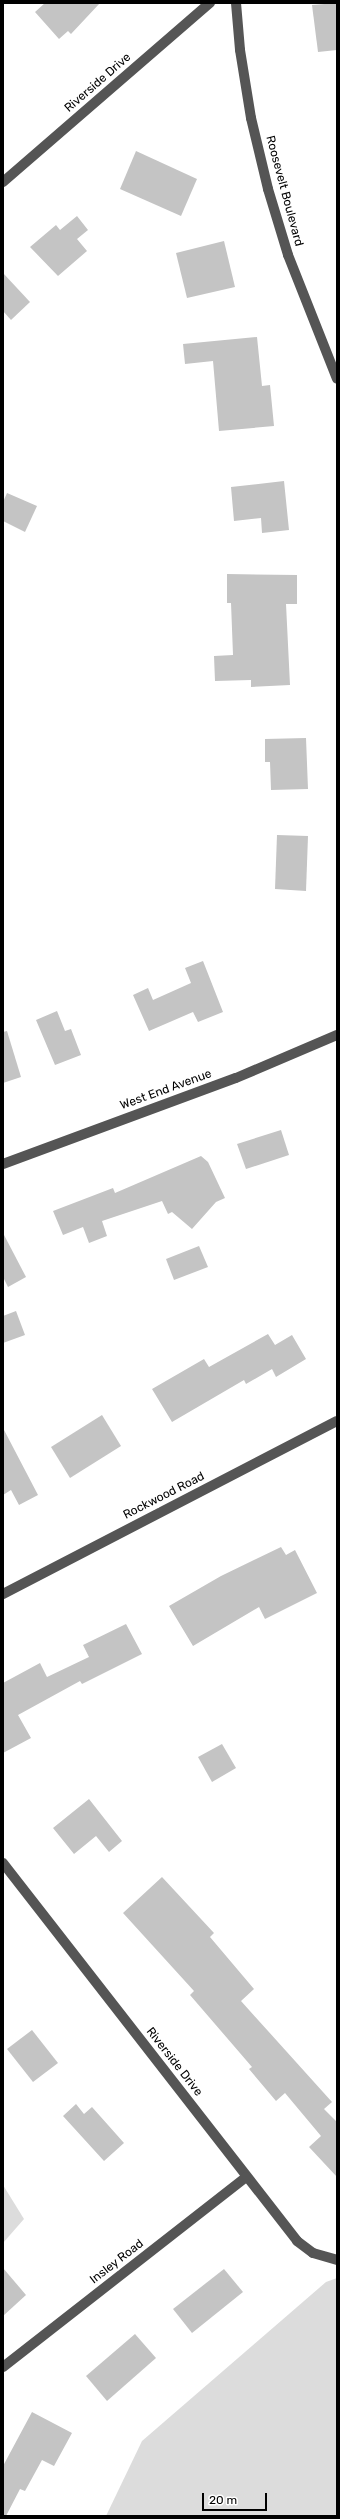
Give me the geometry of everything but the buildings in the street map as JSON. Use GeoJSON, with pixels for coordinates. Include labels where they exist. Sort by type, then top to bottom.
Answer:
{"type":"FeatureCollection","features":[{"type":"Feature","properties":{"kind":"street","name":"Riverside Drive"},"geometry":{"type":"LineString","coordinates":[[3,182],[210,3]]}},
{"type":"Feature","properties":{"kind":"street","name":"Roosevelt Boulevard"},"geometry":{"type":"LineString","coordinates":[[236,3],[250,111],[268,189],[288,255],[337,379]]}},
{"type":"Feature","properties":{"kind":"street","name":"West End Avenue"},"geometry":{"type":"LineString","coordinates":[[3,1164],[236,1078],[337,1035]]}},
{"type":"Feature","properties":{"kind":"street","name":"Rockwood Road"},"geometry":{"type":"LineString","coordinates":[[3,1594],[337,1422]]}},
{"type":"Feature","properties":{"kind":"street","name":"Riverside Drive"},"geometry":{"type":"LineString","coordinates":[[3,1863],[297,2241],[313,2253],[337,2260]]}},
{"type":"Feature","properties":{"kind":"street","name":"Insley Road"},"geometry":{"type":"LineString","coordinates":[[3,2367],[246,2177]]}},
{"type":"Feature","properties":{"kind":"shaded area"},"geometry":{"type":"Polygon","coordinates":[[[3,2185],[24,2219],[3,2243],[3,2185]]]}},
{"type":"Feature","properties":{"kind":"shaded area"},"geometry":{"type":"Polygon","coordinates":[[[337,2278],[337,2516],[106,2516],[142,2441],[326,2282],[337,2278]]]}}]}
